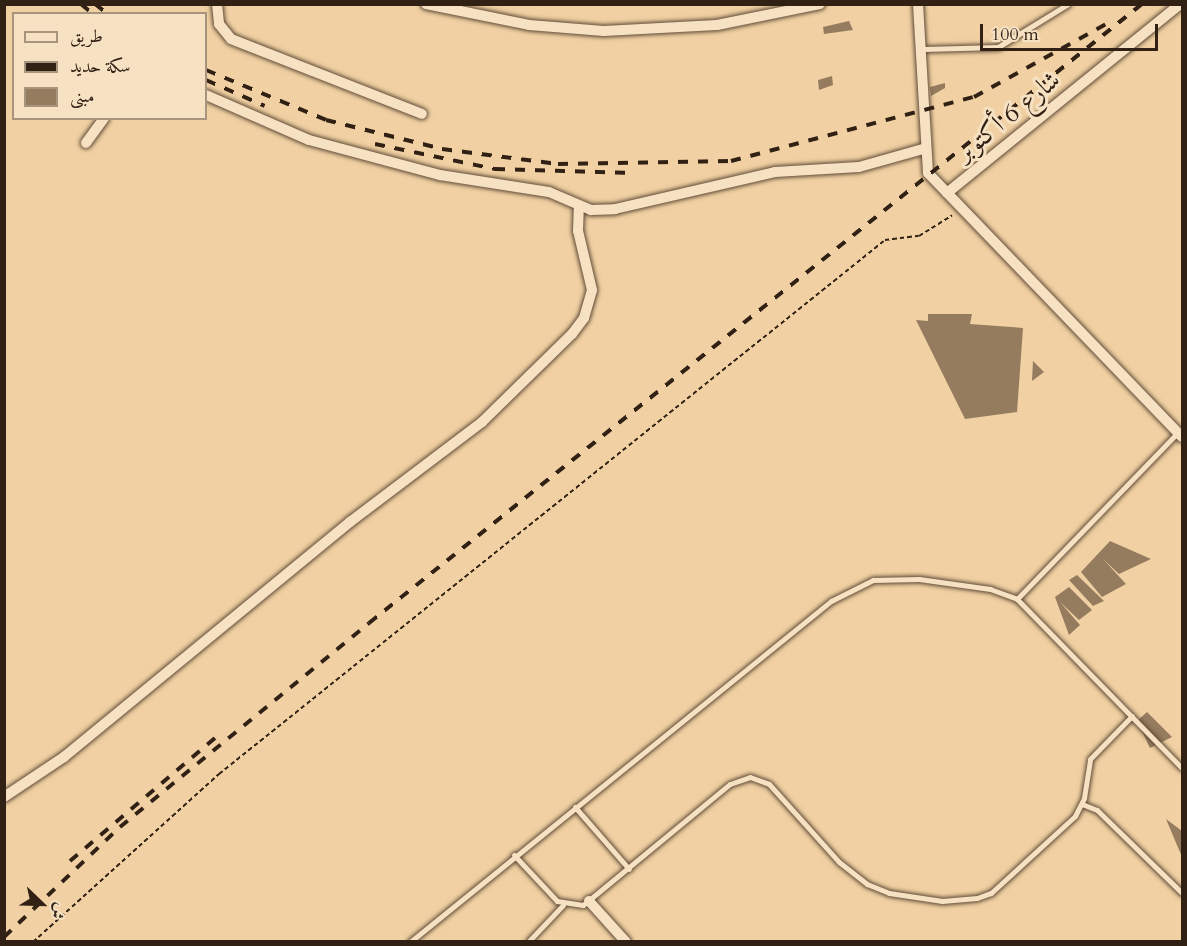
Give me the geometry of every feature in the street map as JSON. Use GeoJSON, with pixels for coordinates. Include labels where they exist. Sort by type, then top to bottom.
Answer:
{"type":"FeatureCollection","features":[{"type":"Feature","properties":{"kind":"street"},"geometry":{"type":"LineString","coordinates":[[217,4],[219,24],[231,39],[422,114]]}},
{"type":"Feature","properties":{"kind":"street"},"geometry":{"type":"LineString","coordinates":[[426,4],[520,24],[604,31],[717,25],[820,4]]}},
{"type":"Feature","properties":{"kind":"street"},"geometry":{"type":"LineString","coordinates":[[918,4],[924,49],[923,149],[928,173],[1180,434]]}},
{"type":"Feature","properties":{"kind":"street","name":"شارع 6 أكتوبر"},"geometry":{"type":"LineString","coordinates":[[947,194],[1180,4]]}},
{"type":"Feature","properties":{"kind":"street"},"geometry":{"type":"LineString","coordinates":[[207,95],[309,140],[440,175],[549,192],[579,207],[615,209],[756,176],[859,167],[923,149]]}},
{"type":"Feature","properties":{"kind":"street"},"geometry":{"type":"LineString","coordinates":[[86,144],[103,120]]}},
{"type":"Feature","properties":{"kind":"street"},"geometry":{"type":"LineString","coordinates":[[4,796],[64,757],[350,522],[482,422],[572,334],[588,309],[592,290],[578,231],[579,207]]}},
{"type":"Feature","properties":{"kind":"street"},"geometry":{"type":"LineString","coordinates":[[589,901],[626,942]]}},
{"type":"Feature","properties":{"kind":"lane"},"geometry":{"type":"LineString","coordinates":[[924,49],[998,47],[1068,4]]}},
{"type":"Feature","properties":{"kind":"lane"},"geometry":{"type":"LineString","coordinates":[[1017,599],[1180,434]]}},
{"type":"Feature","properties":{"kind":"lane"},"geometry":{"type":"LineString","coordinates":[[410,942],[514,855],[831,600],[858,585],[903,577],[990,589],[1017,599],[1182,768]]}},
{"type":"Feature","properties":{"kind":"lane"},"geometry":{"type":"LineString","coordinates":[[528,942],[563,905],[589,901],[730,784],[750,777],[769,784],[839,862],[867,884],[889,893],[966,901],[991,893],[1082,804],[1090,759],[1132,716]]}},
{"type":"Feature","properties":{"kind":"lane"},"geometry":{"type":"LineString","coordinates":[[1082,804],[1097,810],[1182,893]]}},
{"type":"Feature","properties":{"kind":"lane"},"geometry":{"type":"LineString","coordinates":[[575,807],[629,869]]}},
{"type":"Feature","properties":{"kind":"lane"},"geometry":{"type":"LineString","coordinates":[[514,855],[563,905]]}},
{"type":"Feature","properties":{"kind":"path"},"geometry":{"type":"LineString","coordinates":[[33,942],[219,774],[885,240],[919,236],[962,209]]}},
{"type":"Feature","properties":{"kind":"building"},"geometry":{"type":"Polygon","coordinates":[[[849,21],[853,30],[824,34],[823,27],[849,21]]]}},
{"type":"Feature","properties":{"kind":"building"},"geometry":{"type":"Polygon","coordinates":[[[832,76],[833,85],[819,90],[818,80],[832,76]]]}},
{"type":"Feature","properties":{"kind":"building"},"geometry":{"type":"Polygon","coordinates":[[[945,83],[945,88],[931,96],[930,87],[945,83]]]}},
{"type":"Feature","properties":{"kind":"building"},"geometry":{"type":"Polygon","coordinates":[[[928,314],[972,314],[970,324],[1023,328],[1017,412],[965,419],[916,320],[928,321],[928,314]]]}},
{"type":"Feature","properties":{"kind":"building"},"geometry":{"type":"Polygon","coordinates":[[[1033,361],[1044,372],[1032,381],[1033,361]]]}},
{"type":"Feature","properties":{"kind":"building"},"geometry":{"type":"Polygon","coordinates":[[[1110,541],[1151,559],[1119,574],[1103,559],[1126,584],[1102,597],[1081,572],[1110,541]]]}},
{"type":"Feature","properties":{"kind":"building"},"geometry":{"type":"Polygon","coordinates":[[[1077,575],[1104,601],[1093,606],[1069,580],[1077,575]]]}},
{"type":"Feature","properties":{"kind":"building"},"geometry":{"type":"Polygon","coordinates":[[[1069,587],[1092,610],[1079,620],[1060,602],[1080,625],[1069,635],[1055,597],[1069,587]]]}},
{"type":"Feature","properties":{"kind":"building"},"geometry":{"type":"Polygon","coordinates":[[[1147,712],[1172,737],[1150,748],[1137,721],[1147,712]]]}},
{"type":"Feature","properties":{"kind":"building"},"geometry":{"type":"Polygon","coordinates":[[[1166,819],[1182,831],[1182,857],[1166,819]]]}},
{"type":"Feature","properties":{"kind":"railway"},"geometry":{"type":"LineString","coordinates":[[81,4],[91,12]]}},
{"type":"Feature","properties":{"kind":"railway"},"geometry":{"type":"LineString","coordinates":[[95,4],[105,12]]}},
{"type":"Feature","properties":{"kind":"railway"},"geometry":{"type":"LineString","coordinates":[[4,937],[120,827],[369,623],[1142,4]]}},
{"type":"Feature","properties":{"kind":"railway"},"geometry":{"type":"LineString","coordinates":[[207,70],[326,120],[442,149],[558,164],[731,161],[974,97],[1108,23]]}},
{"type":"Feature","properties":{"kind":"railway"},"geometry":{"type":"LineString","coordinates":[[207,80],[265,106]]}},
{"type":"Feature","properties":{"kind":"railway"},"geometry":{"type":"LineString","coordinates":[[375,144],[495,169],[633,173]]}},
{"type":"Feature","properties":{"kind":"railway"},"geometry":{"type":"LineString","coordinates":[[70,861],[216,737]]}}]}
